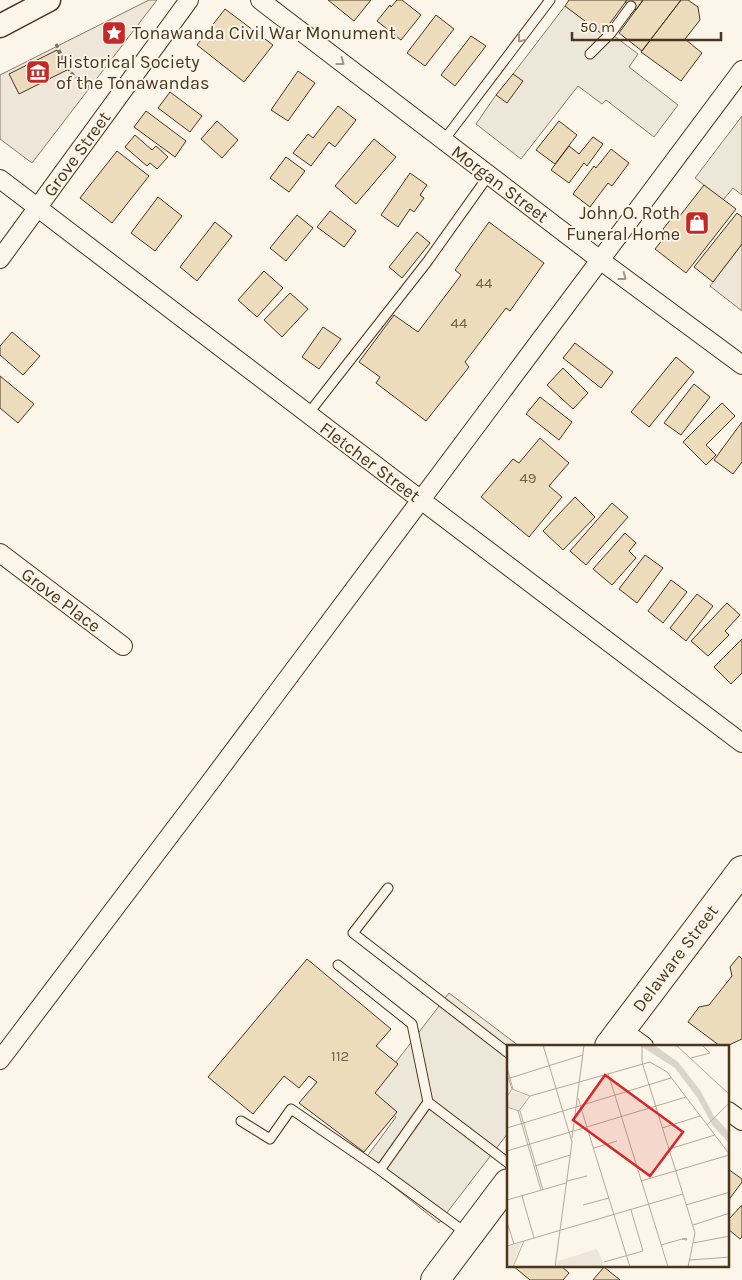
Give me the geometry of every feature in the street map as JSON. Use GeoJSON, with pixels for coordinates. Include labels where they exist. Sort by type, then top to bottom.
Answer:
{"type":"FeatureCollection","features":[{"type":"Feature","properties":{"kind":"main road","name":"Delaware Street"},"geometry":{"type":"LineString","coordinates":[[616,1038],[742,870]]}},
{"type":"Feature","properties":{"kind":"main road"},"geometry":{"type":"LineString","coordinates":[[444,1277],[469,1235],[507,1184]]}},
{"type":"Feature","properties":{"kind":"street"},"geometry":{"type":"LineString","coordinates":[[0,26],[49,0]]}},
{"type":"Feature","properties":{"kind":"street","name":"Grove Street"},"geometry":{"type":"LineString","coordinates":[[0,259],[189,0]]}},
{"type":"Feature","properties":{"kind":"street","name":"Morgan Street"},"geometry":{"type":"LineString","coordinates":[[260,0],[600,260],[742,365]]}},
{"type":"Feature","properties":{"kind":"street"},"geometry":{"type":"LineString","coordinates":[[0,1060],[208,785],[742,70]]}},
{"type":"Feature","properties":{"kind":"street","name":"Fletcher Street"},"geometry":{"type":"LineString","coordinates":[[0,179],[742,743]]}},
{"type":"Feature","properties":{"kind":"street","name":"Grove Place"},"geometry":{"type":"LineString","coordinates":[[0,553],[123,646]]}},
{"type":"Feature","properties":{"kind":"street"},"geometry":{"type":"LineString","coordinates":[[616,1038],[640,1045]]}},
{"type":"Feature","properties":{"kind":"street"},"geometry":{"type":"LineString","coordinates":[[730,1112],[742,1121]]}},
{"type":"Feature","properties":{"kind":"lane"},"geometry":{"type":"LineString","coordinates":[[444,140],[550,0]]}},
{"type":"Feature","properties":{"kind":"lane"},"geometry":{"type":"LineString","coordinates":[[590,54],[611,33],[631,6]]}},
{"type":"Feature","properties":{"kind":"lane"},"geometry":{"type":"LineString","coordinates":[[308,414],[426,262],[489,175]]}},
{"type":"Feature","properties":{"kind":"lane"},"geometry":{"type":"LineString","coordinates":[[388,888],[353,934],[507,1052]]}},
{"type":"Feature","properties":{"kind":"lane"},"geometry":{"type":"LineString","coordinates":[[338,965],[412,1024],[428,1102],[507,1162]]}},
{"type":"Feature","properties":{"kind":"lane"},"geometry":{"type":"LineString","coordinates":[[380,1170],[428,1102]]}},
{"type":"Feature","properties":{"kind":"lane"},"geometry":{"type":"LineString","coordinates":[[241,1120],[270,1139],[291,1109],[380,1170],[469,1235]]}},
{"type":"Feature","properties":{"kind":"path"},"geometry":{"type":"LineString","coordinates":[[56,44],[70,72],[92,90]]}},
{"type":"Feature","properties":{"kind":"shaded area"},"geometry":{"type":"Polygon","coordinates":[[[149,0],[157,0],[32,163],[0,139],[0,75],[149,0]]]}},
{"type":"Feature","properties":{"kind":"shaded area"},"geometry":{"type":"Polygon","coordinates":[[[565,6],[602,33],[605,29],[638,54],[629,67],[678,105],[654,137],[606,100],[602,104],[578,86],[521,159],[476,124],[496,95],[522,81],[513,74],[565,6]]]}},
{"type":"Feature","properties":{"kind":"shaded area"},"geometry":{"type":"Polygon","coordinates":[[[742,116],[742,195],[733,188],[723,200],[695,178],[742,116]]]}},
{"type":"Feature","properties":{"kind":"shaded area"},"geometry":{"type":"Polygon","coordinates":[[[742,244],[742,311],[710,286],[742,244]]]}},
{"type":"Feature","properties":{"kind":"shaded area"},"geometry":{"type":"Polygon","coordinates":[[[449,993],[518,1045],[507,1045],[507,1134],[439,1223],[363,1162],[396,1117],[370,1096],[449,993]]]}},
{"type":"Feature","properties":{"kind":"building"},"geometry":{"type":"Polygon","coordinates":[[[328,0],[371,0],[354,21],[328,0]]]}},
{"type":"Feature","properties":{"kind":"building"},"geometry":{"type":"Polygon","coordinates":[[[397,0],[402,0],[421,15],[401,40],[377,21],[390,5],[391,7],[397,0]]]}},
{"type":"Feature","properties":{"kind":"building"},"geometry":{"type":"Polygon","coordinates":[[[569,0],[627,0],[602,34],[565,6],[569,0]]]}},
{"type":"Feature","properties":{"kind":"building"},"geometry":{"type":"Polygon","coordinates":[[[627,0],[643,0],[636,10],[625,2],[627,0]]]}},
{"type":"Feature","properties":{"kind":"building"},"geometry":{"type":"Polygon","coordinates":[[[643,0],[681,0],[642,51],[619,33],[643,0]]]}},
{"type":"Feature","properties":{"kind":"building"},"geometry":{"type":"Polygon","coordinates":[[[681,0],[688,0],[698,7],[700,20],[685,39],[702,53],[681,81],[641,52],[681,0]]]}},
{"type":"Feature","properties":{"kind":"building"},"geometry":{"type":"Polygon","coordinates":[[[225,9],[273,45],[244,82],[197,45],[225,9]]]}},
{"type":"Feature","properties":{"kind":"building"},"geometry":{"type":"Polygon","coordinates":[[[436,15],[454,29],[425,66],[407,53],[436,15]]]}},
{"type":"Feature","properties":{"kind":"building"},"geometry":{"type":"Polygon","coordinates":[[[471,36],[486,46],[455,86],[441,75],[471,36]]]}},
{"type":"Feature","properties":{"kind":"building","name":"Historical Society of the Tonawandas"},"geometry":{"type":"Polygon","coordinates":[[[57,50],[67,70],[19,94],[9,74],[57,50]]]}},
{"type":"Feature","properties":{"kind":"building"},"geometry":{"type":"Polygon","coordinates":[[[298,71],[315,83],[288,121],[271,110],[298,71]]]}},
{"type":"Feature","properties":{"kind":"building"},"geometry":{"type":"Polygon","coordinates":[[[513,74],[523,81],[507,103],[496,95],[513,74]]]}},
{"type":"Feature","properties":{"kind":"building"},"geometry":{"type":"Polygon","coordinates":[[[170,92],[202,116],[190,132],[158,108],[170,92]]]}},
{"type":"Feature","properties":{"kind":"building"},"geometry":{"type":"Polygon","coordinates":[[[338,106],[356,120],[335,147],[329,142],[311,166],[293,153],[308,134],[313,138],[338,106]]]}},
{"type":"Feature","properties":{"kind":"building"},"geometry":{"type":"Polygon","coordinates":[[[146,111],[186,141],[175,157],[134,127],[146,111]]]}},
{"type":"Feature","properties":{"kind":"building"},"geometry":{"type":"Polygon","coordinates":[[[217,121],[238,140],[222,158],[201,139],[217,121]]]}},
{"type":"Feature","properties":{"kind":"building"},"geometry":{"type":"Polygon","coordinates":[[[559,121],[577,135],[555,164],[536,150],[559,121]]]}},
{"type":"Feature","properties":{"kind":"building"},"geometry":{"type":"Polygon","coordinates":[[[135,135],[152,150],[156,146],[168,157],[157,169],[150,163],[147,166],[125,147],[135,135]]]}},
{"type":"Feature","properties":{"kind":"building"},"geometry":{"type":"Polygon","coordinates":[[[593,137],[603,144],[587,166],[584,163],[569,183],[551,170],[569,146],[579,154],[593,137]]]}},
{"type":"Feature","properties":{"kind":"building"},"geometry":{"type":"Polygon","coordinates":[[[374,139],[396,157],[356,204],[335,186],[374,139]]]}},
{"type":"Feature","properties":{"kind":"building"},"geometry":{"type":"Polygon","coordinates":[[[611,149],[629,163],[612,186],[608,183],[590,207],[573,194],[594,166],[596,168],[611,149]]]}},
{"type":"Feature","properties":{"kind":"building"},"geometry":{"type":"Polygon","coordinates":[[[117,151],[149,176],[112,223],[80,198],[117,151]]]}},
{"type":"Feature","properties":{"kind":"building"},"geometry":{"type":"Polygon","coordinates":[[[286,157],[305,171],[289,192],[270,178],[286,157]]]}},
{"type":"Feature","properties":{"kind":"building"},"geometry":{"type":"Polygon","coordinates":[[[410,173],[427,185],[420,195],[424,198],[414,212],[410,209],[398,227],[381,215],[410,173]]]}},
{"type":"Feature","properties":{"kind":"building","name":"John O. Roth Funeral Home"},"geometry":{"type":"Polygon","coordinates":[[[704,185],[736,209],[686,273],[655,249],[668,233],[663,229],[675,214],[679,217],[704,185]]]}},
{"type":"Feature","properties":{"kind":"building"},"geometry":{"type":"Polygon","coordinates":[[[158,197],[182,216],[155,251],[131,233],[158,197]]]}},
{"type":"Feature","properties":{"kind":"building"},"geometry":{"type":"Polygon","coordinates":[[[330,211],[356,231],[344,247],[317,227],[330,211]]]}},
{"type":"Feature","properties":{"kind":"building"},"geometry":{"type":"Polygon","coordinates":[[[737,213],[742,217],[742,244],[713,282],[694,267],[737,213]]]}},
{"type":"Feature","properties":{"kind":"building"},"geometry":{"type":"Polygon","coordinates":[[[297,215],[313,228],[286,261],[270,248],[297,215]]]}},
{"type":"Feature","properties":{"kind":"building"},"geometry":{"type":"Polygon","coordinates":[[[215,222],[232,236],[197,281],[180,267],[215,222]]]}},
{"type":"Feature","properties":{"kind":"building"},"geometry":{"type":"Polygon","coordinates":[[[489,222],[544,263],[510,311],[506,308],[465,362],[469,367],[426,421],[376,383],[380,377],[359,362],[394,315],[418,332],[461,275],[455,270],[489,222]]]}},
{"type":"Feature","properties":{"kind":"building"},"geometry":{"type":"Polygon","coordinates":[[[417,232],[430,243],[402,278],[389,267],[417,232]]]}},
{"type":"Feature","properties":{"kind":"building"},"geometry":{"type":"Polygon","coordinates":[[[264,271],[283,288],[257,317],[238,300],[264,271]]]}},
{"type":"Feature","properties":{"kind":"building"},"geometry":{"type":"Polygon","coordinates":[[[290,293],[308,309],[282,337],[264,320],[290,293]]]}},
{"type":"Feature","properties":{"kind":"building"},"geometry":{"type":"Polygon","coordinates":[[[323,327],[341,339],[319,369],[302,357],[323,327]]]}},
{"type":"Feature","properties":{"kind":"building"},"geometry":{"type":"Polygon","coordinates":[[[12,332],[40,356],[23,375],[0,355],[0,346],[12,332]]]}},
{"type":"Feature","properties":{"kind":"building"},"geometry":{"type":"Polygon","coordinates":[[[575,343],[613,372],[601,388],[563,358],[575,343]]]}},
{"type":"Feature","properties":{"kind":"building"},"geometry":{"type":"Polygon","coordinates":[[[676,357],[694,372],[649,427],[631,412],[676,357]]]}},
{"type":"Feature","properties":{"kind":"building"},"geometry":{"type":"Polygon","coordinates":[[[563,368],[588,393],[573,409],[547,385],[563,368]]]}},
{"type":"Feature","properties":{"kind":"building"},"geometry":{"type":"Polygon","coordinates":[[[0,376],[34,404],[18,423],[0,408],[0,376]]]}},
{"type":"Feature","properties":{"kind":"building"},"geometry":{"type":"Polygon","coordinates":[[[694,384],[710,397],[681,435],[664,423],[694,384]]]}},
{"type":"Feature","properties":{"kind":"building"},"geometry":{"type":"Polygon","coordinates":[[[540,397],[572,422],[559,440],[526,414],[540,397]]]}},
{"type":"Feature","properties":{"kind":"building"},"geometry":{"type":"Polygon","coordinates":[[[722,403],[735,416],[706,445],[716,455],[706,465],[683,442],[722,403]]]}},
{"type":"Feature","properties":{"kind":"building"},"geometry":{"type":"Polygon","coordinates":[[[742,422],[742,462],[733,474],[714,460],[742,422]]]}},
{"type":"Feature","properties":{"kind":"building"},"geometry":{"type":"Polygon","coordinates":[[[540,438],[569,463],[549,486],[562,497],[529,537],[481,497],[513,459],[519,463],[540,438]]]}},
{"type":"Feature","properties":{"kind":"building"},"geometry":{"type":"Polygon","coordinates":[[[575,497],[595,517],[563,550],[543,531],[575,497]]]}},
{"type":"Feature","properties":{"kind":"building"},"geometry":{"type":"Polygon","coordinates":[[[612,503],[628,517],[586,565],[570,551],[612,503]]]}},
{"type":"Feature","properties":{"kind":"building"},"geometry":{"type":"Polygon","coordinates":[[[625,533],[636,543],[629,551],[636,558],[612,585],[593,569],[625,533]]]}},
{"type":"Feature","properties":{"kind":"building"},"geometry":{"type":"Polygon","coordinates":[[[645,555],[663,568],[637,603],[619,589],[645,555]]]}},
{"type":"Feature","properties":{"kind":"building"},"geometry":{"type":"Polygon","coordinates":[[[671,580],[687,592],[663,623],[648,611],[671,580]]]}},
{"type":"Feature","properties":{"kind":"building"},"geometry":{"type":"Polygon","coordinates":[[[697,594],[713,606],[686,641],[670,628],[697,594]]]}},
{"type":"Feature","properties":{"kind":"building"},"geometry":{"type":"Polygon","coordinates":[[[727,603],[740,615],[725,631],[729,635],[708,656],[691,641],[727,603]]]}},
{"type":"Feature","properties":{"kind":"building"},"geometry":{"type":"Polygon","coordinates":[[[742,639],[742,673],[731,684],[714,667],[742,639]]]}},
{"type":"Feature","properties":{"kind":"building"},"geometry":{"type":"Polygon","coordinates":[[[739,956],[742,959],[742,1039],[729,1045],[719,1045],[688,1022],[699,1007],[709,1005],[732,976],[730,967],[739,956]]]}},
{"type":"Feature","properties":{"kind":"building"},"geometry":{"type":"Polygon","coordinates":[[[307,959],[391,1029],[376,1046],[398,1064],[375,1093],[397,1112],[364,1152],[299,1103],[317,1082],[309,1076],[299,1088],[284,1076],[253,1114],[208,1077],[307,959]]]}},
{"type":"Feature","properties":{"kind":"building"},"geometry":{"type":"Polygon","coordinates":[[[730,1170],[742,1179],[742,1182],[730,1198],[730,1170]]]}},
{"type":"Feature","properties":{"kind":"building"},"geometry":{"type":"Polygon","coordinates":[[[742,1205],[742,1237],[740,1239],[730,1231],[730,1218],[742,1205]]]}},
{"type":"Feature","properties":{"kind":"building"},"geometry":{"type":"Polygon","coordinates":[[[515,1268],[563,1268],[569,1273],[563,1280],[530,1280],[515,1268]]]}},
{"type":"Feature","properties":{"kind":"building"},"geometry":{"type":"Polygon","coordinates":[[[605,1268],[620,1280],[593,1280],[605,1268]]]}},
{"type":"Feature","properties":{"kind":"place","name":"Tonawanda Civil War Monument"},"geometry":{"type":"Point","coordinates":[114,33]}},
{"type":"Feature","properties":{"kind":"place","name":"Historical Society of the Tonawandas"},"geometry":{"type":"Point","coordinates":[38,72]}},
{"type":"Feature","properties":{"kind":"place","name":"John O. Roth Funeral Home"},"geometry":{"type":"Point","coordinates":[697,223]}}]}
